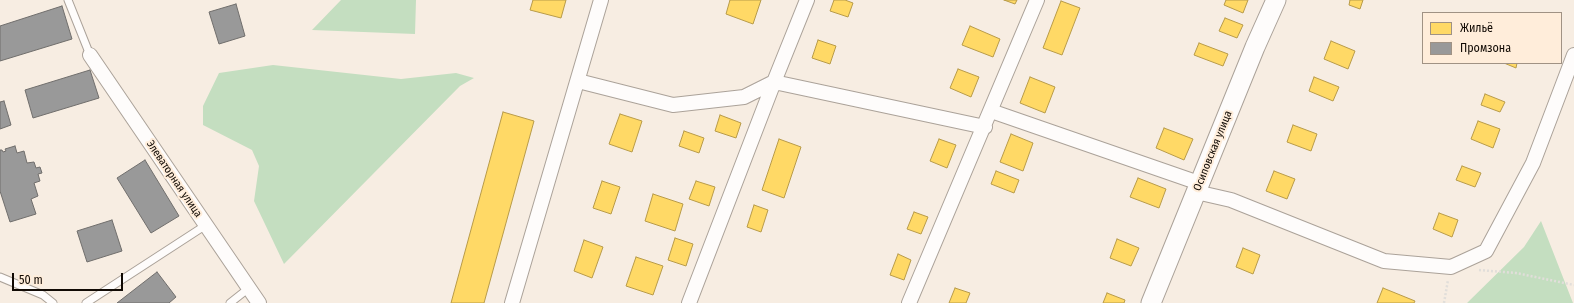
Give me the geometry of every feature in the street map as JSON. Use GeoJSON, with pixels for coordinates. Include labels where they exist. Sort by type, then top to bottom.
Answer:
{"type":"FeatureCollection","features":[{"type":"Feature","properties":{"kind":"street"},"geometry":{"type":"LineString","coordinates":[[512,303],[601,0]]}},
{"type":"Feature","properties":{"kind":"street"},"geometry":{"type":"LineString","coordinates":[[689,303],[807,0]]}},
{"type":"Feature","properties":{"kind":"street"},"geometry":{"type":"LineString","coordinates":[[909,303],[985,127],[1037,0]]}},
{"type":"Feature","properties":{"kind":"street","name":"Осиповская улица"},"geometry":{"type":"LineString","coordinates":[[1151,303],[1276,0]]}},
{"type":"Feature","properties":{"kind":"street","name":"Элеваторная улица"},"geometry":{"type":"LineString","coordinates":[[90,55],[259,303]]}},
{"type":"Feature","properties":{"kind":"street"},"geometry":{"type":"LineString","coordinates":[[991,111],[1198,187],[1384,261],[1451,267],[1486,251],[1533,163],[1574,56]]}},
{"type":"Feature","properties":{"kind":"street"},"geometry":{"type":"LineString","coordinates":[[578,81],[673,105],[744,97],[774,82],[985,127]]}},
{"type":"Feature","properties":{"kind":"lane"},"geometry":{"type":"LineString","coordinates":[[68,0],[90,55]]}},
{"type":"Feature","properties":{"kind":"lane"},"geometry":{"type":"LineString","coordinates":[[86,303],[206,225]]}},
{"type":"Feature","properties":{"kind":"lane"},"geometry":{"type":"LineString","coordinates":[[0,278],[43,295],[53,303]]}},
{"type":"Feature","properties":{"kind":"lane"},"geometry":{"type":"LineString","coordinates":[[230,303],[249,288]]}},
{"type":"Feature","properties":{"kind":"path"},"geometry":{"type":"LineString","coordinates":[[1444,303],[1451,267],[1516,274],[1574,285]]}},
{"type":"Feature","properties":{"kind":"green space"},"geometry":{"type":"Polygon","coordinates":[[[341,0],[416,0],[415,34],[312,30],[341,0]]]}},
{"type":"Feature","properties":{"kind":"green space"},"geometry":{"type":"Polygon","coordinates":[[[273,65],[401,79],[456,73],[474,78],[460,86],[284,264],[254,201],[259,166],[252,150],[203,125],[203,106],[219,73],[273,65]]]}},
{"type":"Feature","properties":{"kind":"green space"},"geometry":{"type":"Polygon","coordinates":[[[1541,221],[1573,303],[1467,303],[1524,247],[1541,221]]]}},
{"type":"Feature","properties":{"kind":"building: Жильё"},"geometry":{"type":"Polygon","coordinates":[[[533,0],[566,0],[561,18],[530,10],[533,0]]]}},
{"type":"Feature","properties":{"kind":"building: Жильё"},"geometry":{"type":"Polygon","coordinates":[[[730,0],[761,0],[753,24],[726,14],[730,0]]]}},
{"type":"Feature","properties":{"kind":"building: Жильё"},"geometry":{"type":"Polygon","coordinates":[[[834,0],[845,0],[853,3],[848,17],[830,11],[834,0]]]}},
{"type":"Feature","properties":{"kind":"building: Жильё"},"geometry":{"type":"Polygon","coordinates":[[[1004,0],[1017,0],[1015,4],[1004,0]]]}},
{"type":"Feature","properties":{"kind":"building: Жильё"},"geometry":{"type":"Polygon","coordinates":[[[1226,0],[1248,0],[1243,13],[1224,5],[1226,0]]]}},
{"type":"Feature","properties":{"kind":"building: Жильё"},"geometry":{"type":"Polygon","coordinates":[[[1350,0],[1363,0],[1360,9],[1349,5],[1350,0]]]}},
{"type":"Feature","properties":{"kind":"building: Жильё"},"geometry":{"type":"Polygon","coordinates":[[[1061,1],[1080,8],[1062,55],[1043,48],[1061,1]]]}},
{"type":"Feature","properties":{"kind":"building: Жильё"},"geometry":{"type":"Polygon","coordinates":[[[1225,18],[1243,25],[1237,38],[1219,31],[1225,18]]]}},
{"type":"Feature","properties":{"kind":"building: Жильё"},"geometry":{"type":"Polygon","coordinates":[[[970,26],[1000,39],[993,57],[962,45],[970,26]]]}},
{"type":"Feature","properties":{"kind":"building: Жильё"},"geometry":{"type":"Polygon","coordinates":[[[818,40],[836,46],[830,64],[812,58],[818,40]]]}},
{"type":"Feature","properties":{"kind":"building: Жильё"},"geometry":{"type":"Polygon","coordinates":[[[1331,41],[1355,51],[1348,69],[1324,59],[1331,41]]]}},
{"type":"Feature","properties":{"kind":"building: Жильё"},"geometry":{"type":"Polygon","coordinates":[[[1199,43],[1228,54],[1223,66],[1194,55],[1199,43]]]}},
{"type":"Feature","properties":{"kind":"building: Жильё"},"geometry":{"type":"Polygon","coordinates":[[[1506,64],[1517,64],[1516,68],[1506,64]]]}},
{"type":"Feature","properties":{"kind":"building: Жильё"},"geometry":{"type":"Polygon","coordinates":[[[958,69],[979,77],[971,97],[950,88],[958,69]]]}},
{"type":"Feature","properties":{"kind":"building: Жильё"},"geometry":{"type":"Polygon","coordinates":[[[1030,77],[1055,87],[1045,113],[1020,103],[1030,77]]]}},
{"type":"Feature","properties":{"kind":"building: Жильё"},"geometry":{"type":"Polygon","coordinates":[[[1314,77],[1339,87],[1333,101],[1309,91],[1314,77]]]}},
{"type":"Feature","properties":{"kind":"building: Жильё"},"geometry":{"type":"Polygon","coordinates":[[[1485,94],[1505,102],[1500,112],[1481,105],[1485,94]]]}},
{"type":"Feature","properties":{"kind":"building: Жильё"},"geometry":{"type":"Polygon","coordinates":[[[503,112],[534,121],[484,303],[451,303],[503,112]]]}},
{"type":"Feature","properties":{"kind":"building: Жильё"},"geometry":{"type":"Polygon","coordinates":[[[620,114],[642,121],[632,152],[609,144],[620,114]]]}},
{"type":"Feature","properties":{"kind":"building: Жильё"},"geometry":{"type":"Polygon","coordinates":[[[720,115],[741,123],[736,138],[715,131],[720,115]]]}},
{"type":"Feature","properties":{"kind":"building: Жильё"},"geometry":{"type":"Polygon","coordinates":[[[1478,121],[1500,129],[1493,148],[1471,139],[1478,121]]]}},
{"type":"Feature","properties":{"kind":"building: Жильё"},"geometry":{"type":"Polygon","coordinates":[[[1293,125],[1317,134],[1311,151],[1287,142],[1293,125]]]}},
{"type":"Feature","properties":{"kind":"building: Жильё"},"geometry":{"type":"Polygon","coordinates":[[[1164,128],[1193,139],[1184,160],[1156,148],[1164,128]]]}},
{"type":"Feature","properties":{"kind":"building: Жильё"},"geometry":{"type":"Polygon","coordinates":[[[684,131],[704,138],[699,153],[679,146],[684,131]]]}},
{"type":"Feature","properties":{"kind":"building: Жильё"},"geometry":{"type":"Polygon","coordinates":[[[1011,134],[1033,143],[1023,171],[1000,162],[1011,134]]]}},
{"type":"Feature","properties":{"kind":"building: Жильё"},"geometry":{"type":"Polygon","coordinates":[[[779,139],[801,147],[784,198],[762,190],[779,139]]]}},
{"type":"Feature","properties":{"kind":"building: Жильё"},"geometry":{"type":"Polygon","coordinates":[[[939,139],[956,145],[947,168],[930,161],[939,139]]]}},
{"type":"Feature","properties":{"kind":"building: Жильё"},"geometry":{"type":"Polygon","coordinates":[[[1462,166],[1481,173],[1475,187],[1456,180],[1462,166]]]}},
{"type":"Feature","properties":{"kind":"building: Жильё"},"geometry":{"type":"Polygon","coordinates":[[[996,171],[1019,180],[1014,193],[991,184],[996,171]]]}},
{"type":"Feature","properties":{"kind":"building: Жильё"},"geometry":{"type":"Polygon","coordinates":[[[1274,171],[1295,179],[1287,199],[1266,191],[1274,171]]]}},
{"type":"Feature","properties":{"kind":"building: Жильё"},"geometry":{"type":"Polygon","coordinates":[[[1138,178],[1166,189],[1159,208],[1130,197],[1138,178]]]}},
{"type":"Feature","properties":{"kind":"building: Жильё"},"geometry":{"type":"Polygon","coordinates":[[[602,181],[620,187],[611,214],[593,208],[602,181]]]}},
{"type":"Feature","properties":{"kind":"building: Жильё"},"geometry":{"type":"Polygon","coordinates":[[[696,181],[715,187],[709,206],[689,199],[696,181]]]}},
{"type":"Feature","properties":{"kind":"building: Жильё"},"geometry":{"type":"Polygon","coordinates":[[[653,194],[683,204],[675,231],[645,221],[653,194]]]}},
{"type":"Feature","properties":{"kind":"building: Жильё"},"geometry":{"type":"Polygon","coordinates":[[[754,205],[768,210],[761,232],[747,227],[754,205]]]}},
{"type":"Feature","properties":{"kind":"building: Жильё"},"geometry":{"type":"Polygon","coordinates":[[[914,212],[928,217],[921,234],[907,229],[914,212]]]}},
{"type":"Feature","properties":{"kind":"building: Жильё"},"geometry":{"type":"Polygon","coordinates":[[[1439,213],[1458,220],[1452,237],[1433,229],[1439,213]]]}},
{"type":"Feature","properties":{"kind":"building: Жильё"},"geometry":{"type":"Polygon","coordinates":[[[675,238],[693,244],[686,266],[668,260],[675,238]]]}},
{"type":"Feature","properties":{"kind":"building: Жильё"},"geometry":{"type":"Polygon","coordinates":[[[1117,239],[1139,248],[1131,266],[1110,258],[1117,239]]]}},
{"type":"Feature","properties":{"kind":"building: Жильё"},"geometry":{"type":"Polygon","coordinates":[[[584,240],[603,247],[592,278],[574,271],[584,240]]]}},
{"type":"Feature","properties":{"kind":"building: Жильё"},"geometry":{"type":"Polygon","coordinates":[[[1243,248],[1260,255],[1253,274],[1236,267],[1243,248]]]}},
{"type":"Feature","properties":{"kind":"building: Жильё"},"geometry":{"type":"Polygon","coordinates":[[[898,254],[911,260],[904,280],[890,275],[898,254]]]}},
{"type":"Feature","properties":{"kind":"building: Жильё"},"geometry":{"type":"Polygon","coordinates":[[[636,257],[663,266],[653,295],[626,286],[636,257]]]}},
{"type":"Feature","properties":{"kind":"building: Жильё"},"geometry":{"type":"Polygon","coordinates":[[[955,288],[970,293],[966,303],[949,303],[955,288]]]}},
{"type":"Feature","properties":{"kind":"building: Жильё"},"geometry":{"type":"Polygon","coordinates":[[[1383,288],[1415,301],[1414,303],[1377,303],[1383,288]]]}},
{"type":"Feature","properties":{"kind":"building: Жильё"},"geometry":{"type":"Polygon","coordinates":[[[1107,293],[1125,300],[1124,303],[1103,303],[1107,293]]]}},
{"type":"Feature","properties":{"kind":"building: Промзона"},"geometry":{"type":"Polygon","coordinates":[[[236,4],[245,36],[219,44],[209,12],[236,4]]]}},
{"type":"Feature","properties":{"kind":"building: Промзона"},"geometry":{"type":"Polygon","coordinates":[[[62,6],[72,39],[0,61],[0,26],[62,6]]]}},
{"type":"Feature","properties":{"kind":"building: Промзона"},"geometry":{"type":"Polygon","coordinates":[[[90,70],[99,98],[33,118],[25,90],[90,70]]]}},
{"type":"Feature","properties":{"kind":"building: Промзона"},"geometry":{"type":"Polygon","coordinates":[[[4,101],[11,125],[0,129],[0,102],[4,101]]]}},
{"type":"Feature","properties":{"kind":"building: Промзона"},"geometry":{"type":"Polygon","coordinates":[[[15,146],[17,153],[24,151],[27,163],[34,162],[36,168],[40,167],[42,173],[38,174],[40,181],[34,183],[38,196],[31,199],[36,214],[10,222],[0,191],[0,150],[3,152],[6,151],[5,149],[15,146]]]}},
{"type":"Feature","properties":{"kind":"building: Промзона"},"geometry":{"type":"Polygon","coordinates":[[[145,160],[179,216],[151,233],[117,178],[145,160]]]}},
{"type":"Feature","properties":{"kind":"building: Промзона"},"geometry":{"type":"Polygon","coordinates":[[[112,220],[122,251],[87,262],[77,231],[112,220]]]}},
{"type":"Feature","properties":{"kind":"building: Промзона"},"geometry":{"type":"Polygon","coordinates":[[[157,272],[176,297],[169,303],[117,303],[157,272]]]}}]}
